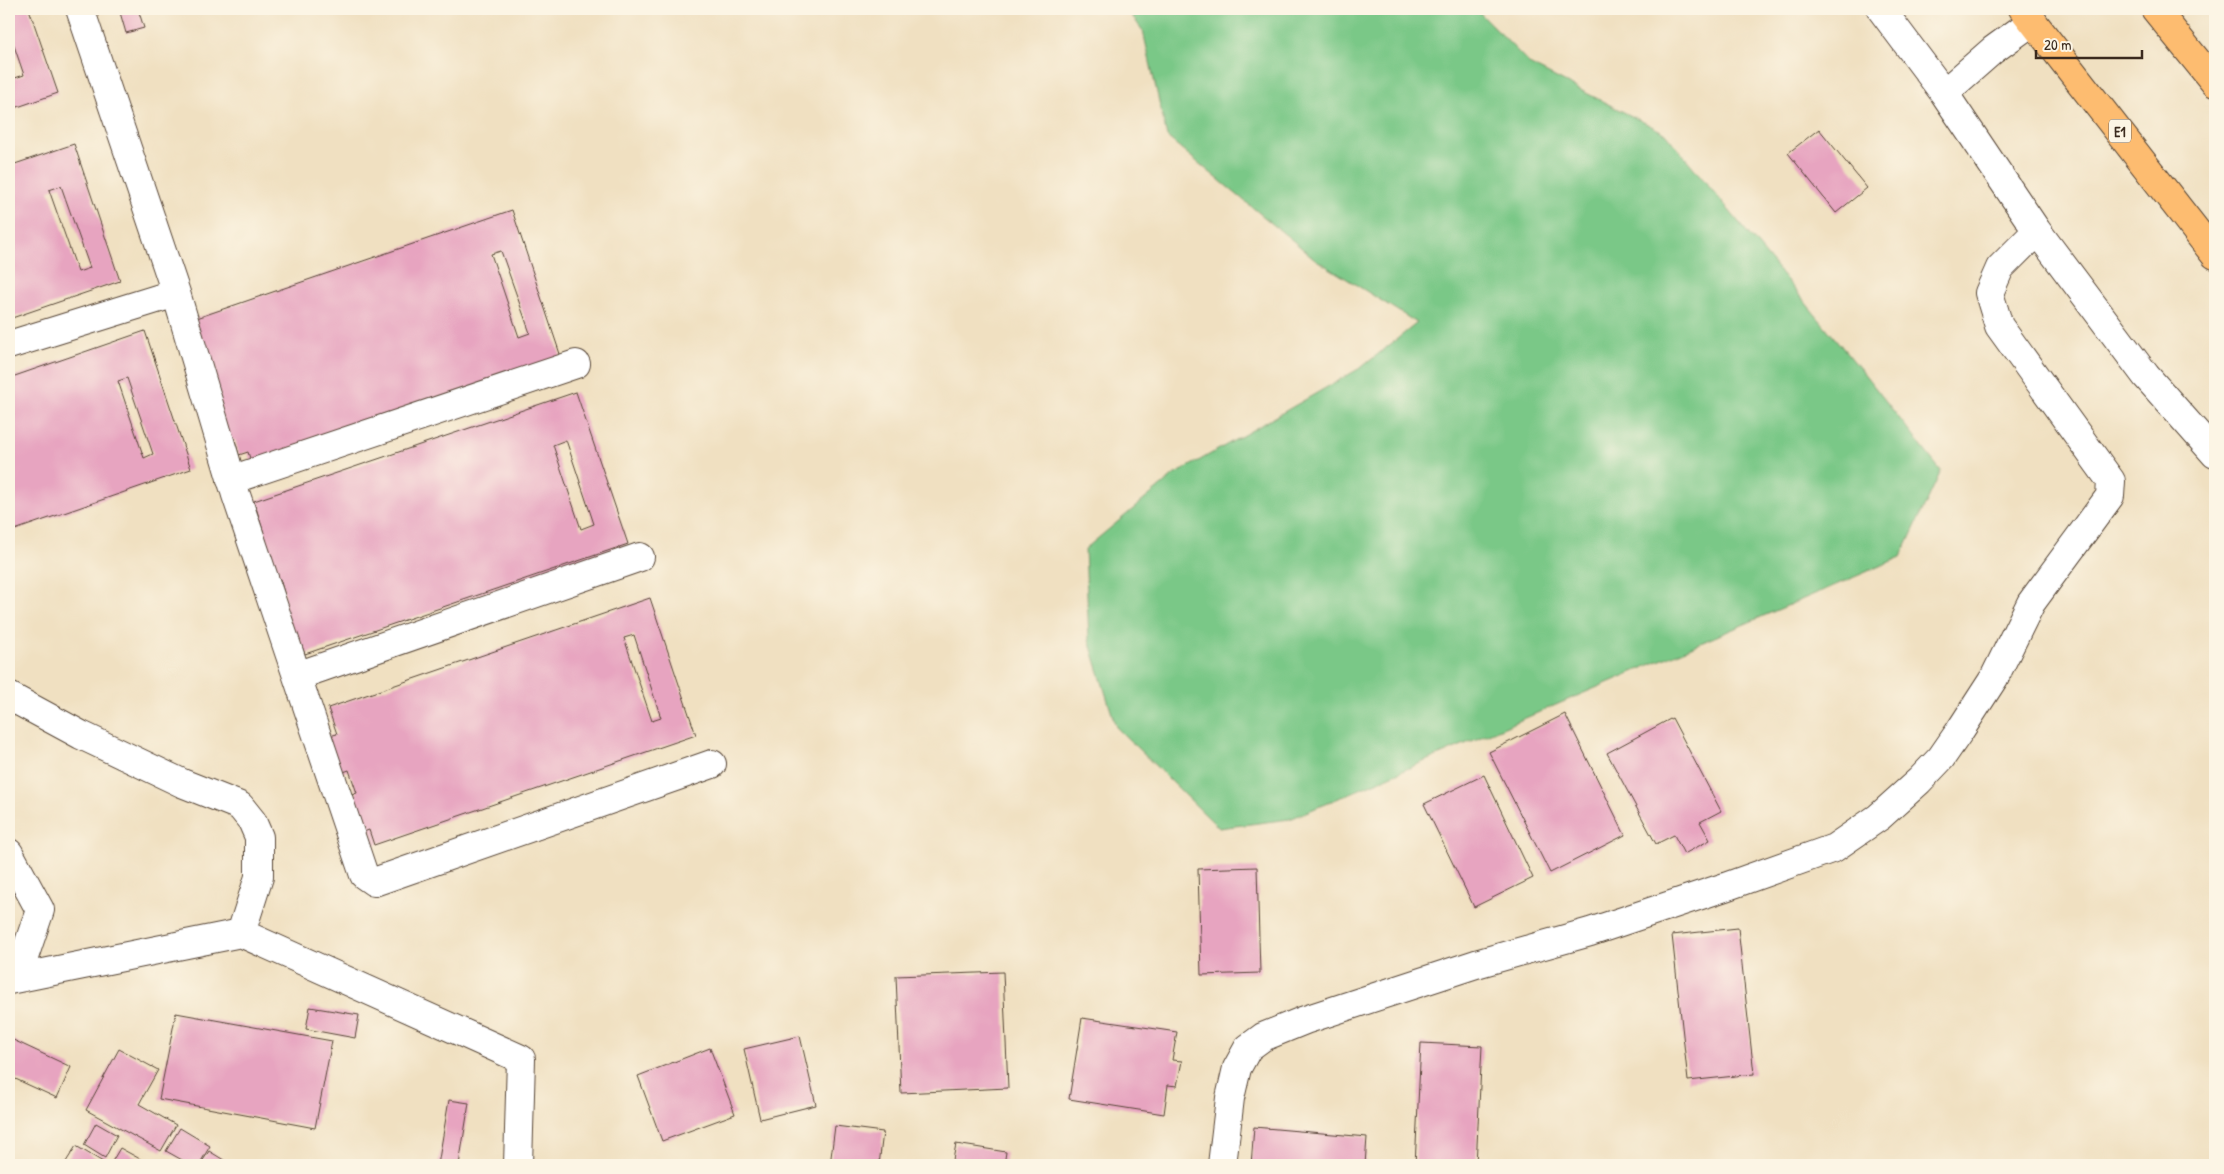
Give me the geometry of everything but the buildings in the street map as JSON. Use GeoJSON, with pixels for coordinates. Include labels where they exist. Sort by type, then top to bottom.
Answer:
{"type":"FeatureCollection","features":[{"type":"Feature","properties":{"kind":"highway"},"geometry":{"type":"LineString","coordinates":[[2155,9],[2215,83]]}},
{"type":"Feature","properties":{"kind":"highway","name":"E1"},"geometry":{"type":"LineString","coordinates":[[2028,15],[2215,255]]}},
{"type":"Feature","properties":{"kind":"street"},"geometry":{"type":"LineString","coordinates":[[80,9],[176,293],[231,480],[364,875],[374,882],[712,764]]}},
{"type":"Feature","properties":{"kind":"street"},"geometry":{"type":"LineString","coordinates":[[1881,9],[1944,93],[2037,231],[2146,376],[2215,454]]}},
{"type":"Feature","properties":{"kind":"street"},"geometry":{"type":"LineString","coordinates":[[1944,93],[1994,50],[2028,15]]}},
{"type":"Feature","properties":{"kind":"street"},"geometry":{"type":"LineString","coordinates":[[1222,1165],[1230,1098],[1238,1068],[1248,1048],[1263,1037],[1305,1020],[1476,964],[1590,932],[1834,848],[1879,818],[1941,758],[1994,678],[2031,603],[2110,496],[2111,481],[2000,326],[1990,293],[2000,268],[2037,231]]}},
{"type":"Feature","properties":{"kind":"street"},"geometry":{"type":"LineString","coordinates":[[9,345],[176,293]]}},
{"type":"Feature","properties":{"kind":"street"},"geometry":{"type":"LineString","coordinates":[[231,480],[576,364]]}},
{"type":"Feature","properties":{"kind":"street"},"geometry":{"type":"LineString","coordinates":[[297,676],[640,557]]}},
{"type":"Feature","properties":{"kind":"street"},"geometry":{"type":"LineString","coordinates":[[9,696],[81,735],[182,783],[240,806],[252,821],[259,837],[259,877],[241,933]]}},
{"type":"Feature","properties":{"kind":"street"},"geometry":{"type":"LineString","coordinates":[[9,853],[40,910],[13,979]]}},
{"type":"Feature","properties":{"kind":"street"},"geometry":{"type":"LineString","coordinates":[[13,979],[241,933],[521,1058],[520,1155],[518,1165]]}},
{"type":"Feature","properties":{"kind":"green space"},"geometry":{"type":"Polygon","coordinates":[[[1127,9],[1476,9],[1531,65],[1665,133],[1862,371],[1941,471],[1901,557],[1290,819],[1219,828],[1116,727],[1089,640],[1085,549],[1174,475],[1362,367],[1417,323],[1315,259],[1167,137],[1143,31],[1127,9]]]}}]}
